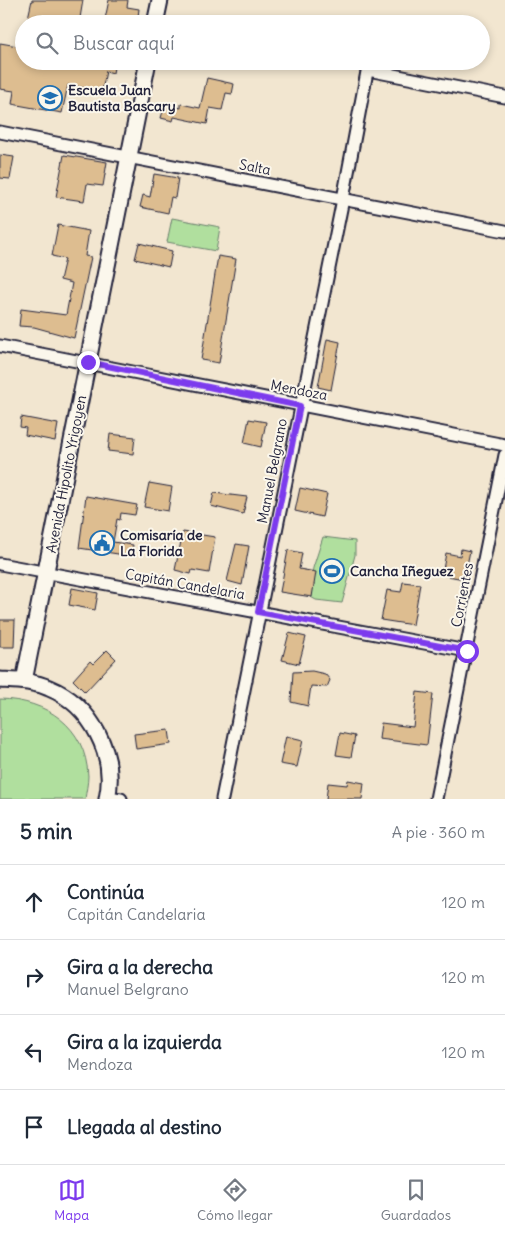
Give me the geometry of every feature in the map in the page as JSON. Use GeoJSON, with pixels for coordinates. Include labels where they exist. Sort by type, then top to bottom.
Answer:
{"type":"FeatureCollection","features":[{"type":"Feature","properties":{"kind":"street"},"geometry":{"type":"LineString","coordinates":[[157,15],[160,0]]}},
{"type":"Feature","properties":{"kind":"street","name":"Avenida Hipolito Yrigoyen"},"geometry":{"type":"LineString","coordinates":[[24,681],[146,70]]}},
{"type":"Feature","properties":{"kind":"street","name":"Manuel Belgrano"},"geometry":{"type":"LineString","coordinates":[[222,799],[367,70]]}},
{"type":"Feature","properties":{"kind":"street"},"geometry":{"type":"LineString","coordinates":[[386,70],[505,97]]}},
{"type":"Feature","properties":{"kind":"street","name":"Salta"},"geometry":{"type":"LineString","coordinates":[[0,132],[128,159],[505,231]]}},
{"type":"Feature","properties":{"kind":"street","name":"Mendoza"},"geometry":{"type":"LineString","coordinates":[[0,346],[505,445]]}},
{"type":"Feature","properties":{"kind":"street","name":"Corrientes"},"geometry":{"type":"LineString","coordinates":[[436,799],[505,455]]}},
{"type":"Feature","properties":{"kind":"street","name":"Capitán Candelaria"},"geometry":{"type":"LineString","coordinates":[[0,564],[467,651]]}},
{"type":"Feature","properties":{"kind":"street"},"geometry":{"type":"LineString","coordinates":[[0,680],[24,681],[50,688],[72,702],[91,721],[103,744],[109,770],[112,798]]}},
{"type":"Feature","properties":{"kind":"green space"},"geometry":{"type":"Polygon","coordinates":[[[172,218],[220,227],[216,251],[167,242],[172,218]]]}},
{"type":"Feature","properties":{"kind":"green space","name":"Cancha Iñeguez"},"geometry":{"type":"Polygon","coordinates":[[[323,537],[355,541],[355,555],[342,603],[316,600],[309,596],[313,568],[323,537]]]}},
{"type":"Feature","properties":{"kind":"green space"},"geometry":{"type":"Polygon","coordinates":[[[0,699],[33,704],[60,719],[71,730],[80,743],[86,758],[88,776],[85,799],[0,799],[0,699]]]}},
{"type":"Feature","properties":{"kind":"building"},"geometry":{"type":"Polygon","coordinates":[[[32,0],[83,0],[80,15],[29,15],[32,0]]]}},
{"type":"Feature","properties":{"kind":"building"},"geometry":{"type":"Polygon","coordinates":[[[109,0],[128,0],[127,7],[139,9],[138,15],[106,15],[109,0]]]}},
{"type":"Feature","properties":{"kind":"building"},"geometry":{"type":"Polygon","coordinates":[[[0,43],[15,46],[15,70],[114,70],[113,73],[106,71],[102,91],[68,85],[62,113],[12,104],[14,91],[0,89],[0,43]]]}},
{"type":"Feature","properties":{"kind":"building"},"geometry":{"type":"Polygon","coordinates":[[[207,78],[234,84],[232,94],[226,93],[222,110],[210,108],[207,124],[174,117],[173,121],[161,118],[165,104],[181,108],[181,104],[200,108],[207,78]]]}},
{"type":"Feature","properties":{"kind":"building"},"geometry":{"type":"Polygon","coordinates":[[[0,155],[14,157],[10,179],[0,178],[0,155]]]}},
{"type":"Feature","properties":{"kind":"building"},"geometry":{"type":"Polygon","coordinates":[[[64,155],[107,162],[103,186],[87,184],[84,201],[56,197],[64,155]]]}},
{"type":"Feature","properties":{"kind":"building"},"geometry":{"type":"Polygon","coordinates":[[[154,174],[178,178],[175,198],[171,197],[168,213],[140,207],[143,195],[150,197],[154,174]]]}},
{"type":"Feature","properties":{"kind":"building"},"geometry":{"type":"Polygon","coordinates":[[[58,225],[89,231],[85,256],[91,257],[74,338],[34,327],[19,326],[21,309],[66,315],[72,283],[60,280],[65,259],[52,256],[58,225]]]}},
{"type":"Feature","properties":{"kind":"building"},"geometry":{"type":"Polygon","coordinates":[[[139,243],[172,251],[169,267],[135,259],[139,243]]]}},
{"type":"Feature","properties":{"kind":"building"},"geometry":{"type":"Polygon","coordinates":[[[218,256],[236,259],[219,363],[201,360],[218,256]]]}},
{"type":"Feature","properties":{"kind":"building"},"geometry":{"type":"Polygon","coordinates":[[[327,339],[340,342],[331,390],[318,387],[327,339]]]}},
{"type":"Feature","properties":{"kind":"building"},"geometry":{"type":"Polygon","coordinates":[[[21,417],[58,424],[55,441],[25,435],[26,428],[20,427],[21,417]]]}},
{"type":"Feature","properties":{"kind":"building"},"geometry":{"type":"Polygon","coordinates":[[[249,419],[266,422],[261,447],[244,443],[249,419]]]}},
{"type":"Feature","properties":{"kind":"building"},"geometry":{"type":"Polygon","coordinates":[[[110,434],[135,437],[133,454],[108,451],[110,434]]]}},
{"type":"Feature","properties":{"kind":"building"},"geometry":{"type":"Polygon","coordinates":[[[149,483],[172,487],[168,511],[144,507],[149,483]]]}},
{"type":"Feature","properties":{"kind":"building"},"geometry":{"type":"Polygon","coordinates":[[[300,488],[327,494],[322,517],[295,511],[300,488]]]}},
{"type":"Feature","properties":{"kind":"building"},"geometry":{"type":"Polygon","coordinates":[[[214,493],[247,497],[243,514],[211,506],[214,493]]]}},
{"type":"Feature","properties":{"kind":"building"},"geometry":{"type":"Polygon","coordinates":[[[86,496],[137,505],[135,515],[121,513],[120,520],[117,519],[113,542],[133,545],[131,556],[79,548],[86,496]]]}},
{"type":"Feature","properties":{"kind":"building"},"geometry":{"type":"Polygon","coordinates":[[[183,532],[215,537],[209,573],[192,570],[191,574],[175,570],[183,532]]]}},
{"type":"Feature","properties":{"kind":"building"},"geometry":{"type":"Polygon","coordinates":[[[236,544],[249,546],[242,585],[227,581],[236,544]]]}},
{"type":"Feature","properties":{"kind":"building"},"geometry":{"type":"Polygon","coordinates":[[[461,549],[470,551],[464,579],[442,575],[446,553],[460,556],[461,549]]]}},
{"type":"Feature","properties":{"kind":"building"},"geometry":{"type":"Polygon","coordinates":[[[288,550],[302,553],[299,569],[316,572],[312,597],[280,592],[288,550]]]}},
{"type":"Feature","properties":{"kind":"building"},"geometry":{"type":"Polygon","coordinates":[[[403,582],[420,584],[413,625],[381,620],[387,590],[401,592],[403,582]]]}},
{"type":"Feature","properties":{"kind":"building"},"geometry":{"type":"Polygon","coordinates":[[[72,588],[98,593],[95,610],[69,605],[72,588]]]}},
{"type":"Feature","properties":{"kind":"building"},"geometry":{"type":"Polygon","coordinates":[[[0,620],[15,620],[14,647],[0,647],[0,620]]]}},
{"type":"Feature","properties":{"kind":"building"},"geometry":{"type":"Polygon","coordinates":[[[289,633],[306,637],[299,664],[282,660],[289,633]]]}},
{"type":"Feature","properties":{"kind":"building"},"geometry":{"type":"Polygon","coordinates":[[[107,650],[116,659],[85,692],[73,680],[90,661],[93,664],[107,650]]]}},
{"type":"Feature","properties":{"kind":"building"},"geometry":{"type":"Polygon","coordinates":[[[312,671],[325,674],[330,680],[327,687],[311,686],[308,706],[291,702],[293,672],[312,671]]]}},
{"type":"Feature","properties":{"kind":"building"},"geometry":{"type":"Polygon","coordinates":[[[417,692],[433,694],[427,745],[379,739],[381,723],[413,727],[417,692]]]}},
{"type":"Feature","properties":{"kind":"building"},"geometry":{"type":"Polygon","coordinates":[[[169,730],[171,744],[136,749],[134,734],[169,730]]]}},
{"type":"Feature","properties":{"kind":"building"},"geometry":{"type":"Polygon","coordinates":[[[340,733],[355,736],[351,757],[336,755],[340,733]]]}},
{"type":"Feature","properties":{"kind":"building"},"geometry":{"type":"Polygon","coordinates":[[[286,736],[303,740],[297,767],[280,764],[286,736]]]}},
{"type":"Feature","properties":{"kind":"building"},"geometry":{"type":"Polygon","coordinates":[[[348,780],[364,783],[362,799],[326,799],[328,783],[347,785],[348,780]]]}},
{"type":"Feature","properties":{"kind":"place","name":"Escuela Juan Bautista Bascary"},"geometry":{"type":"Point","coordinates":[50,98]}},
{"type":"Feature","properties":{"kind":"place","name":"Comisaría de La Florida"},"geometry":{"type":"Point","coordinates":[102,543]}},
{"type":"Feature","properties":{"kind":"place","name":"Cancha Iñeguez"},"geometry":{"type":"Point","coordinates":[332,571]}},
{"type":"Feature","properties":{"kind":"route"},"geometry":{"type":"LineString","coordinates":[[88,362],[300,406],[258,612],[467,651]]}}]}
